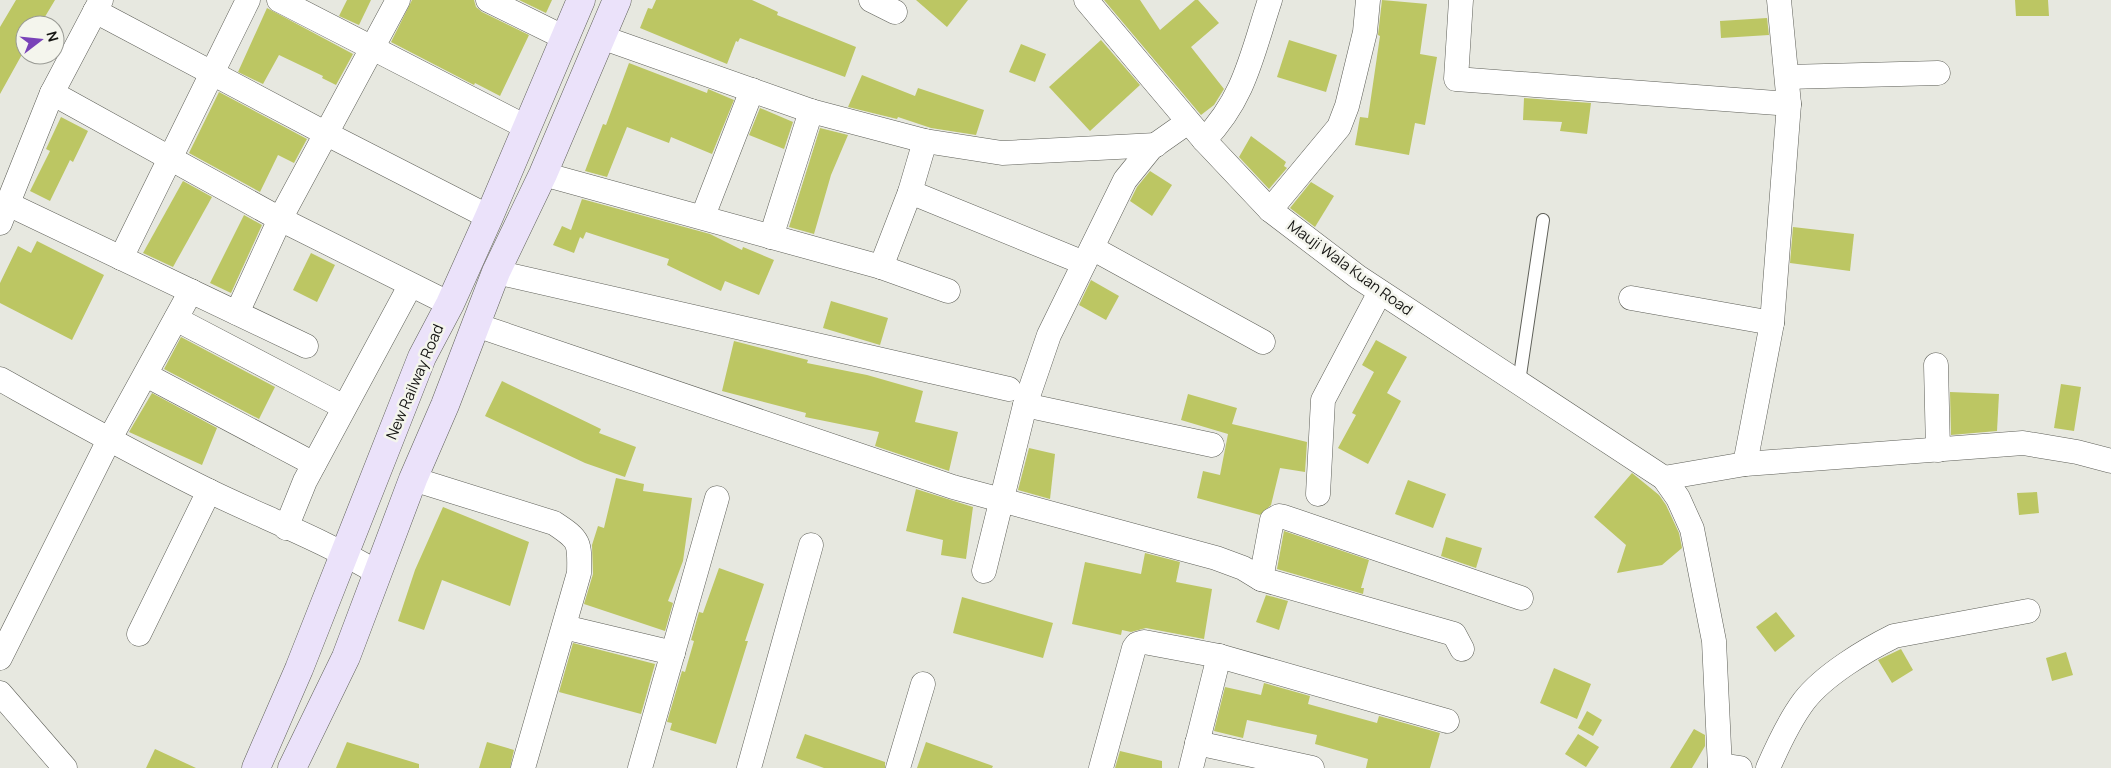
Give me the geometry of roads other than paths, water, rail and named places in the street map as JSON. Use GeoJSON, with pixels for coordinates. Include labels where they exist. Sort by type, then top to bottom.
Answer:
{"type":"FeatureCollection","features":[{"type":"Feature","properties":{"kind":"main road","name":"New Railway Road"},"geometry":{"type":"LineString","coordinates":[[256,768],[345,553],[422,356],[450,304],[489,217],[581,0]]}},
{"type":"Feature","properties":{"kind":"main road"},"geometry":{"type":"LineString","coordinates":[[292,768],[346,657],[413,479],[445,405],[496,272],[543,174],[617,0]]}},
{"type":"Feature","properties":{"kind":"street"},"geometry":{"type":"LineString","coordinates":[[121,258],[248,0]]}},
{"type":"Feature","properties":{"kind":"street"},"geometry":{"type":"LineString","coordinates":[[279,0],[528,128]]}},
{"type":"Feature","properties":{"kind":"street"},"geometry":{"type":"LineString","coordinates":[[237,313],[280,219],[398,0]]}},
{"type":"Feature","properties":{"kind":"street"},"geometry":{"type":"LineString","coordinates":[[488,0],[565,38]]}},
{"type":"Feature","properties":{"kind":"street"},"geometry":{"type":"LineString","coordinates":[[871,0],[895,12]]}},
{"type":"Feature","properties":{"kind":"street","name":"Mauji Wala Kuan Road"},"geometry":{"type":"LineString","coordinates":[[1086,0],[1188,122],[1270,210],[1380,292],[1664,478]]}},
{"type":"Feature","properties":{"kind":"street"},"geometry":{"type":"LineString","coordinates":[[1204,140],[1222,122],[1238,96],[1270,0]]}},
{"type":"Feature","properties":{"kind":"street"},"geometry":{"type":"LineString","coordinates":[[1270,210],[1339,127],[1347,106],[1366,32],[1368,0]]}},
{"type":"Feature","properties":{"kind":"street"},"geometry":{"type":"LineString","coordinates":[[1461,0],[1456,79],[1788,104]]}},
{"type":"Feature","properties":{"kind":"street"},"geometry":{"type":"LineString","coordinates":[[1745,464],[1772,323],[1788,104],[1779,0]]}},
{"type":"Feature","properties":{"kind":"street"},"geometry":{"type":"LineString","coordinates":[[306,346],[121,258],[4,213],[52,94],[98,5],[211,72],[489,217]]}},
{"type":"Feature","properties":{"kind":"street"},"geometry":{"type":"LineString","coordinates":[[601,37],[811,111],[925,142],[1002,153],[1156,145]]}},
{"type":"Feature","properties":{"kind":"street"},"geometry":{"type":"LineString","coordinates":[[1787,77],[1938,73]]}},
{"type":"Feature","properties":{"kind":"street"},"geometry":{"type":"LineString","coordinates":[[703,216],[752,90]]}},
{"type":"Feature","properties":{"kind":"street"},"geometry":{"type":"LineString","coordinates":[[52,94],[280,219],[410,286],[450,304]]}},
{"type":"Feature","properties":{"kind":"street"},"geometry":{"type":"LineString","coordinates":[[771,237],[811,111]]}},
{"type":"Feature","properties":{"kind":"street"},"geometry":{"type":"LineString","coordinates":[[984,571],[1003,502],[1017,397],[1125,180],[1136,164],[1156,145],[1188,122]]}},
{"type":"Feature","properties":{"kind":"street"},"geometry":{"type":"LineString","coordinates":[[881,267],[910,192],[925,142]]}},
{"type":"Feature","properties":{"kind":"street"},"geometry":{"type":"LineString","coordinates":[[543,174],[703,216],[881,267],[948,291]]}},
{"type":"Feature","properties":{"kind":"street"},"geometry":{"type":"LineString","coordinates":[[910,192],[1088,255],[1262,342]]}},
{"type":"Feature","properties":{"kind":"street"},"geometry":{"type":"LineString","coordinates":[[496,272],[1212,445]]}},
{"type":"Feature","properties":{"kind":"street"},"geometry":{"type":"LineString","coordinates":[[286,528],[314,464],[410,286]]}},
{"type":"Feature","properties":{"kind":"street"},"geometry":{"type":"LineString","coordinates":[[0,658],[109,440],[191,291]]}},
{"type":"Feature","properties":{"kind":"street"},"geometry":{"type":"LineString","coordinates":[[1318,494],[1323,400],[1380,292]]}},
{"type":"Feature","properties":{"kind":"street"},"geometry":{"type":"LineString","coordinates":[[1631,298],[1772,323]]}},
{"type":"Feature","properties":{"kind":"street"},"geometry":{"type":"LineString","coordinates":[[176,319],[344,407]]}},
{"type":"Feature","properties":{"kind":"street"},"geometry":{"type":"LineString","coordinates":[[476,325],[944,484],[1003,502],[1216,558],[1243,568],[1261,579],[1454,634],[1462,648]]}},
{"type":"Feature","properties":{"kind":"street"},"geometry":{"type":"LineString","coordinates":[[1936,365],[1938,450]]}},
{"type":"Feature","properties":{"kind":"street"},"geometry":{"type":"LineString","coordinates":[[146,375],[314,464]]}},
{"type":"Feature","properties":{"kind":"street"},"geometry":{"type":"LineString","coordinates":[[0,379],[109,440],[286,528],[345,553],[378,573]]}},
{"type":"Feature","properties":{"kind":"street"},"geometry":{"type":"LineString","coordinates":[[1727,767],[1714,641],[1692,529],[1678,498],[1664,478],[1745,464],[2023,443],[2077,452],[2111,461]]}},
{"type":"Feature","properties":{"kind":"street"},"geometry":{"type":"LineString","coordinates":[[413,479],[554,523],[574,536],[580,551],[579,573],[523,768]]}},
{"type":"Feature","properties":{"kind":"street"},"geometry":{"type":"LineString","coordinates":[[140,634],[209,491]]}},
{"type":"Feature","properties":{"kind":"street"},"geometry":{"type":"LineString","coordinates":[[640,768],[717,498]]}},
{"type":"Feature","properties":{"kind":"street"},"geometry":{"type":"LineString","coordinates":[[1261,579],[1272,520],[1279,516],[1521,598]]}},
{"type":"Feature","properties":{"kind":"street"},"geometry":{"type":"LineString","coordinates":[[749,768],[811,545]]}},
{"type":"Feature","properties":{"kind":"street"},"geometry":{"type":"LineString","coordinates":[[1768,768],[1785,731],[1805,699],[1818,686],[1874,646],[1894,636],[2028,611]]}},
{"type":"Feature","properties":{"kind":"street"},"geometry":{"type":"LineString","coordinates":[[564,627],[672,653]]}},
{"type":"Feature","properties":{"kind":"street"},"geometry":{"type":"LineString","coordinates":[[1101,768],[1137,644],[1150,642],[1219,656],[1447,720]]}},
{"type":"Feature","properties":{"kind":"street"},"geometry":{"type":"LineString","coordinates":[[1190,768],[1219,656]]}},
{"type":"Feature","properties":{"kind":"street"},"geometry":{"type":"LineString","coordinates":[[898,768],[923,684]]}},
{"type":"Feature","properties":{"kind":"street"},"geometry":{"type":"LineString","coordinates":[[0,693],[65,768]]}},
{"type":"Feature","properties":{"kind":"street"},"geometry":{"type":"LineString","coordinates":[[1197,743],[1312,768]]}},
{"type":"Feature","properties":{"kind":"lane"},"geometry":{"type":"LineString","coordinates":[[1519,382],[1543,220]]}}]}
